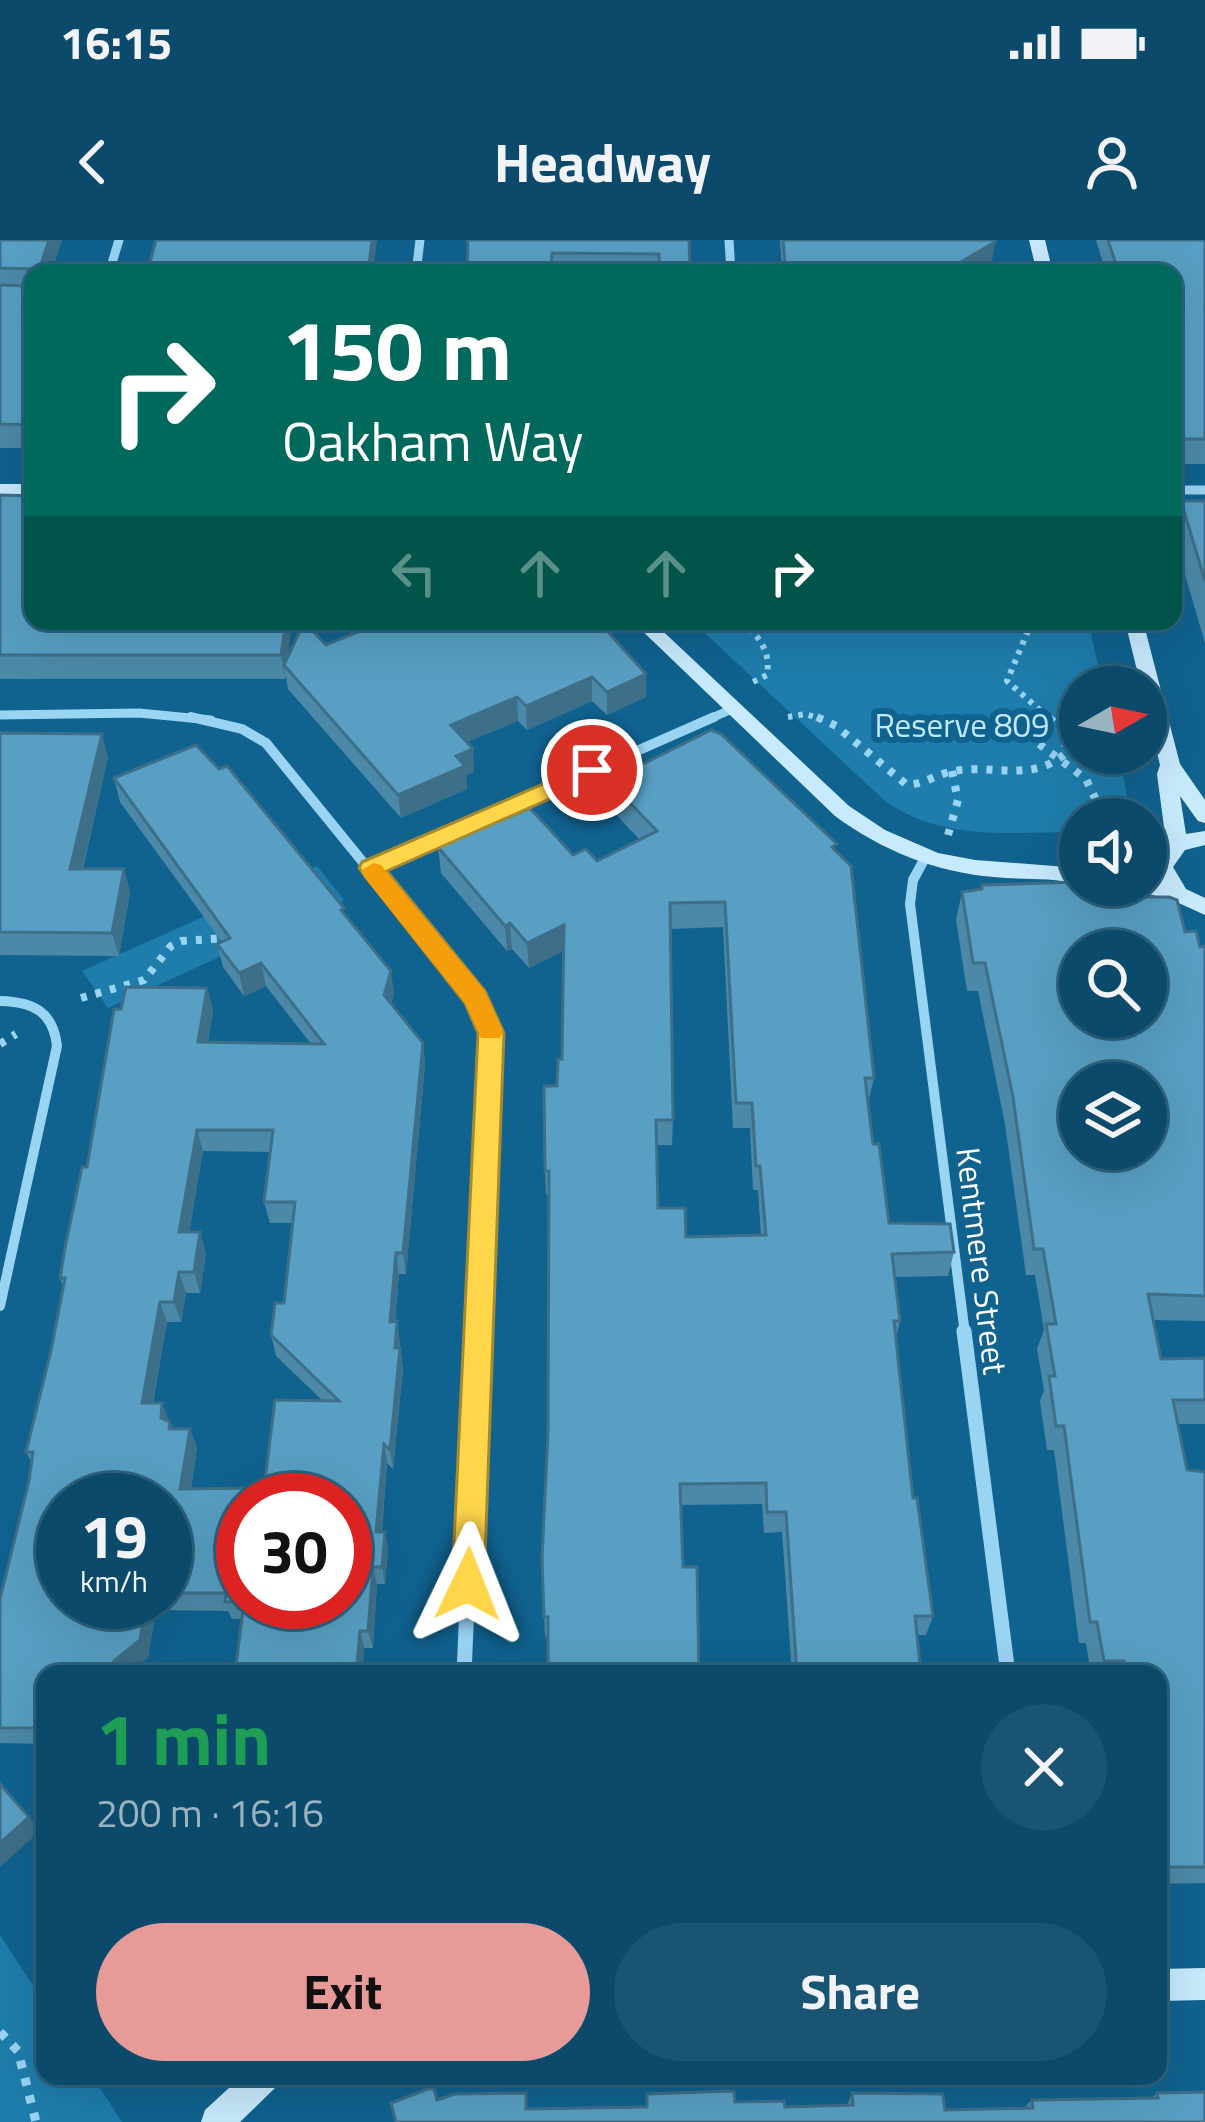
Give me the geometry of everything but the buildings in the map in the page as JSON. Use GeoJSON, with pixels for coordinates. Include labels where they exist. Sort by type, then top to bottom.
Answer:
{"type":"FeatureCollection","features":[{"type":"Feature","properties":{"kind":"street"},"geometry":{"type":"LineString","coordinates":[[650,630],[861,826],[925,858],[980,868],[1059,871]]}},
{"type":"Feature","properties":{"kind":"street"},"geometry":{"type":"LineString","coordinates":[[1136,630],[1170,765],[1205,816]]}},
{"type":"Feature","properties":{"kind":"street"},"geometry":{"type":"LineString","coordinates":[[371,868],[732,709]]}},
{"type":"Feature","properties":{"kind":"street"},"geometry":{"type":"LineString","coordinates":[[0,715],[187,716],[247,729],[266,743],[476,998],[491,1033],[464,1665]]}},
{"type":"Feature","properties":{"kind":"street"},"geometry":{"type":"LineString","coordinates":[[1166,798],[1170,765]]}},
{"type":"Feature","properties":{"kind":"street"},"geometry":{"type":"LineString","coordinates":[[1167,849],[1205,838]]}},
{"type":"Feature","properties":{"kind":"street","name":"Kentmere Street"},"geometry":{"type":"LineString","coordinates":[[925,858],[913,880],[910,904],[1006,1665]]}},
{"type":"Feature","properties":{"kind":"street"},"geometry":{"type":"LineString","coordinates":[[1167,875],[1178,894]]}},
{"type":"Feature","properties":{"kind":"street"},"geometry":{"type":"LineString","coordinates":[[1167,891],[1204,907]]}},
{"type":"Feature","properties":{"kind":"street"},"geometry":{"type":"LineString","coordinates":[[0,1000],[38,1005],[56,1028],[57,1046],[0,1306]]}},
{"type":"Feature","properties":{"kind":"street"},"geometry":{"type":"LineString","coordinates":[[1167,1985],[1205,1984]]}},
{"type":"Feature","properties":{"kind":"street"},"geometry":{"type":"LineString","coordinates":[[217,2122],[256,2085]]}},
{"type":"Feature","properties":{"kind":"path"},"geometry":{"type":"LineString","coordinates":[[751,630],[763,643],[769,662],[767,675],[751,683]]}},
{"type":"Feature","properties":{"kind":"path"},"geometry":{"type":"LineString","coordinates":[[1031,630],[1007,680],[1059,726]]}},
{"type":"Feature","properties":{"kind":"path"},"geometry":{"type":"LineString","coordinates":[[788,717],[807,713],[825,719],[907,784],[927,784],[952,771],[1028,772],[1059,760]]}},
{"type":"Feature","properties":{"kind":"path"},"geometry":{"type":"LineString","coordinates":[[1039,744],[1059,756]]}},
{"type":"Feature","properties":{"kind":"path"},"geometry":{"type":"LineString","coordinates":[[948,835],[958,800],[952,771]]}},
{"type":"Feature","properties":{"kind":"path"},"geometry":{"type":"LineString","coordinates":[[1079,774],[1098,798]]}},
{"type":"Feature","properties":{"kind":"path"},"geometry":{"type":"LineString","coordinates":[[81,998],[144,980],[171,946],[181,941],[247,934]]}},
{"type":"Feature","properties":{"kind":"path"},"geometry":{"type":"LineString","coordinates":[[0,1044],[16,1034]]}},
{"type":"Feature","properties":{"kind":"path"},"geometry":{"type":"LineString","coordinates":[[0,2032],[21,2053],[36,2122]]}},
{"type":"Feature","properties":{"kind":"green space","name":"Reserve 809"},"geometry":{"type":"Polygon","coordinates":[[[702,630],[1090,630],[1098,666],[1059,666],[1059,774],[1123,774],[1127,798],[1059,798],[1059,832],[954,829],[907,814],[885,801],[702,630]]]}},
{"type":"Feature","properties":{"kind":"green space"},"geometry":{"type":"Polygon","coordinates":[[[317,866],[344,900],[108,1008],[82,971],[317,866]]]}},
{"type":"Feature","properties":{"kind":"green space"},"geometry":{"type":"Polygon","coordinates":[[[0,1935],[36,1990],[36,2085],[98,2085],[122,2122],[0,2122],[0,1935]]]}},
{"type":"Feature","properties":{"kind":"slow traffic"},"geometry":{"type":"LineString","coordinates":[[373,871],[476,998],[490,1031]]}},
{"type":"Feature","properties":{"kind":"route"},"geometry":{"type":"LineString","coordinates":[[468,1584],[491,1033],[476,998],[371,868],[592,770]]}}]}
